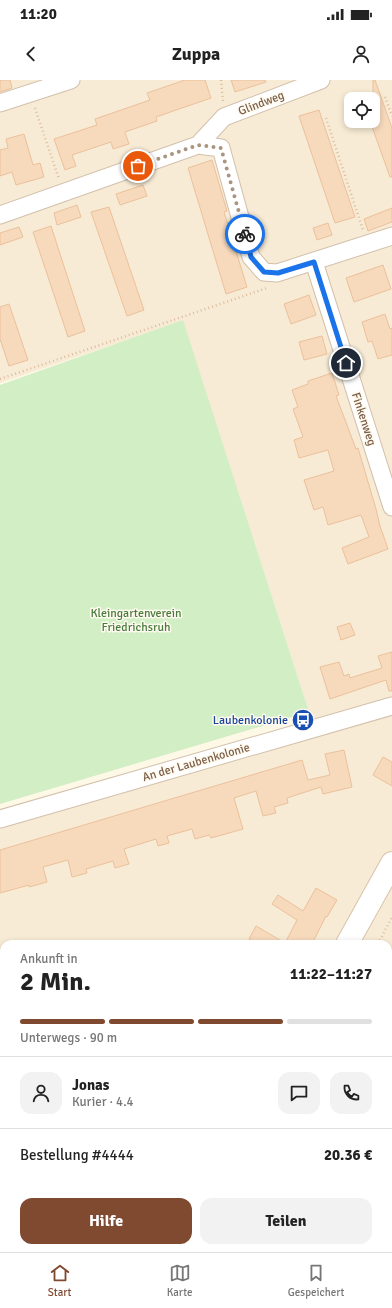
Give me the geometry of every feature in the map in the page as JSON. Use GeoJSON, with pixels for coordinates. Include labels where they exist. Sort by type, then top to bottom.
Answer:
{"type":"FeatureCollection","features":[{"type":"Feature","properties":{"kind":"main road"},"geometry":{"type":"LineString","coordinates":[[349,940],[392,864]]}},
{"type":"Feature","properties":{"kind":"street"},"geometry":{"type":"LineString","coordinates":[[0,103],[72,80]]}},
{"type":"Feature","properties":{"kind":"street","name":"Glindweg"},"geometry":{"type":"LineString","coordinates":[[224,117],[321,80]]}},
{"type":"Feature","properties":{"kind":"street"},"geometry":{"type":"LineString","coordinates":[[198,145],[224,117]]}},
{"type":"Feature","properties":{"kind":"street"},"geometry":{"type":"LineString","coordinates":[[0,215],[198,145],[221,148],[251,257],[264,272],[278,273],[392,236]]}},
{"type":"Feature","properties":{"kind":"street","name":"Finkenweg"},"geometry":{"type":"LineString","coordinates":[[314,262],[392,507]]}},
{"type":"Feature","properties":{"kind":"street","name":"An der Laubenkolonie"},"geometry":{"type":"LineString","coordinates":[[0,819],[392,706]]}},
{"type":"Feature","properties":{"kind":"path"},"geometry":{"type":"LineString","coordinates":[[221,80],[224,117]]}},
{"type":"Feature","properties":{"kind":"path"},"geometry":{"type":"LineString","coordinates":[[30,94],[64,193]]}},
{"type":"Feature","properties":{"kind":"path"},"geometry":{"type":"LineString","coordinates":[[385,97],[392,116]]}},
{"type":"Feature","properties":{"kind":"path"},"geometry":{"type":"LineString","coordinates":[[326,118],[367,244]]}},
{"type":"Feature","properties":{"kind":"path"},"geometry":{"type":"LineString","coordinates":[[0,379],[274,286],[278,273]]}},
{"type":"Feature","properties":{"kind":"path"},"geometry":{"type":"LineString","coordinates":[[380,940],[392,917]]}},
{"type":"Feature","properties":{"kind":"shaded area"},"geometry":{"type":"Polygon","coordinates":[[[0,80],[392,80],[392,940],[0,940],[0,828],[314,738],[309,712],[183,321],[0,383],[0,80]]]}},
{"type":"Feature","properties":{"kind":"green space","name":"Kleingartenverein Friedrichsruh"},"geometry":{"type":"Polygon","coordinates":[[[183,320],[309,712],[0,804],[0,385],[183,320]]]}},
{"type":"Feature","properties":{"kind":"building"},"geometry":{"type":"Polygon","coordinates":[[[0,80],[10,80],[12,88],[0,92],[0,80]]]}},
{"type":"Feature","properties":{"kind":"building"},"geometry":{"type":"Polygon","coordinates":[[[185,80],[205,80],[211,98],[156,117],[157,121],[125,132],[129,144],[113,149],[111,142],[72,155],[76,166],[65,170],[54,139],[97,125],[95,119],[150,100],[147,93],[185,80]]]}},
{"type":"Feature","properties":{"kind":"building"},"geometry":{"type":"Polygon","coordinates":[[[231,80],[265,80],[266,82],[235,92],[231,80]]]}},
{"type":"Feature","properties":{"kind":"building"},"geometry":{"type":"Polygon","coordinates":[[[373,80],[375,80],[379,92],[373,92],[373,80]]]}},
{"type":"Feature","properties":{"kind":"building"},"geometry":{"type":"Polygon","coordinates":[[[380,94],[392,128],[392,177],[390,177],[372,128],[380,128],[380,94]]]}},
{"type":"Feature","properties":{"kind":"building"},"geometry":{"type":"Polygon","coordinates":[[[319,110],[355,217],[335,223],[299,116],[319,110]]]}},
{"type":"Feature","properties":{"kind":"building"},"geometry":{"type":"Polygon","coordinates":[[[24,134],[33,165],[40,163],[44,177],[16,185],[12,172],[0,176],[0,150],[8,148],[6,139],[24,134]]]}},
{"type":"Feature","properties":{"kind":"building"},"geometry":{"type":"Polygon","coordinates":[[[212,160],[227,211],[224,212],[247,287],[226,294],[188,168],[212,160]]]}},
{"type":"Feature","properties":{"kind":"building"},"geometry":{"type":"Polygon","coordinates":[[[143,185],[147,196],[120,205],[116,194],[143,185]]]}},
{"type":"Feature","properties":{"kind":"building"},"geometry":{"type":"Polygon","coordinates":[[[77,205],[81,217],[57,225],[54,213],[77,205]]]}},
{"type":"Feature","properties":{"kind":"building"},"geometry":{"type":"Polygon","coordinates":[[[109,207],[144,310],[127,316],[91,212],[109,207]]]}},
{"type":"Feature","properties":{"kind":"building"},"geometry":{"type":"Polygon","coordinates":[[[392,208],[392,222],[368,231],[364,219],[392,208]]]}},
{"type":"Feature","properties":{"kind":"building"},"geometry":{"type":"Polygon","coordinates":[[[328,223],[332,235],[317,240],[313,228],[328,223]]]}},
{"type":"Feature","properties":{"kind":"building"},"geometry":{"type":"Polygon","coordinates":[[[51,226],[85,331],[68,337],[33,232],[51,226]]]}},
{"type":"Feature","properties":{"kind":"building"},"geometry":{"type":"Polygon","coordinates":[[[19,227],[23,237],[0,245],[0,233],[19,227]]]}},
{"type":"Feature","properties":{"kind":"building"},"geometry":{"type":"Polygon","coordinates":[[[383,265],[391,289],[354,302],[346,278],[383,265]]]}},
{"type":"Feature","properties":{"kind":"building"},"geometry":{"type":"Polygon","coordinates":[[[309,295],[316,315],[291,324],[284,304],[309,295]]]}},
{"type":"Feature","properties":{"kind":"building"},"geometry":{"type":"Polygon","coordinates":[[[9,304],[28,360],[9,366],[0,339],[0,307],[9,304]]]}},
{"type":"Feature","properties":{"kind":"building"},"geometry":{"type":"Polygon","coordinates":[[[385,314],[390,329],[392,328],[392,355],[378,359],[372,341],[368,342],[362,322],[385,314]]]}},
{"type":"Feature","properties":{"kind":"building"},"geometry":{"type":"Polygon","coordinates":[[[322,336],[327,354],[304,360],[299,342],[322,336]]]}},
{"type":"Feature","properties":{"kind":"building"},"geometry":{"type":"Polygon","coordinates":[[[332,373],[339,395],[336,396],[356,449],[358,448],[388,549],[348,564],[342,548],[369,537],[361,515],[328,525],[323,507],[314,510],[304,480],[334,471],[328,450],[299,458],[294,440],[303,437],[293,409],[298,407],[292,390],[308,384],[308,381],[332,373]]]}},
{"type":"Feature","properties":{"kind":"building"},"geometry":{"type":"Polygon","coordinates":[[[350,623],[355,635],[341,640],[337,627],[350,623]]]}},
{"type":"Feature","properties":{"kind":"building"},"geometry":{"type":"Polygon","coordinates":[[[392,652],[392,691],[389,691],[386,680],[330,699],[320,667],[339,662],[344,676],[349,674],[350,678],[382,668],[378,656],[392,652]]]}},
{"type":"Feature","properties":{"kind":"building"},"geometry":{"type":"Polygon","coordinates":[[[344,750],[352,787],[323,794],[321,787],[287,798],[288,803],[274,807],[276,813],[263,816],[256,791],[234,798],[243,829],[211,838],[209,835],[195,839],[192,829],[167,836],[169,843],[158,846],[156,839],[124,849],[129,864],[115,868],[113,861],[86,869],[87,873],[72,877],[68,860],[43,867],[47,882],[0,893],[0,850],[302,760],[308,780],[330,775],[325,754],[344,750]]]}},
{"type":"Feature","properties":{"kind":"building"},"geometry":{"type":"Polygon","coordinates":[[[383,757],[392,762],[392,786],[373,775],[383,757]]]}},
{"type":"Feature","properties":{"kind":"building"},"geometry":{"type":"Polygon","coordinates":[[[316,888],[337,900],[327,917],[326,916],[314,940],[287,940],[297,920],[272,904],[278,895],[303,911],[316,888]]]}},
{"type":"Feature","properties":{"kind":"building"},"geometry":{"type":"Polygon","coordinates":[[[256,926],[280,940],[249,939],[256,926]]]}},
{"type":"Feature","properties":{"kind":"way so far"},"geometry":{"type":"LineString","coordinates":[[138,166],[198,145],[221,148],[245,234]]}},
{"type":"Feature","properties":{"kind":"place","name":"Laubenkolonie"},"geometry":{"type":"Point","coordinates":[303,720]}},
{"type":"Feature","properties":{"kind":"route"},"geometry":{"type":"LineString","coordinates":[[245,234],[251,257],[264,272],[278,273],[314,262],[346,363]]}}]}
